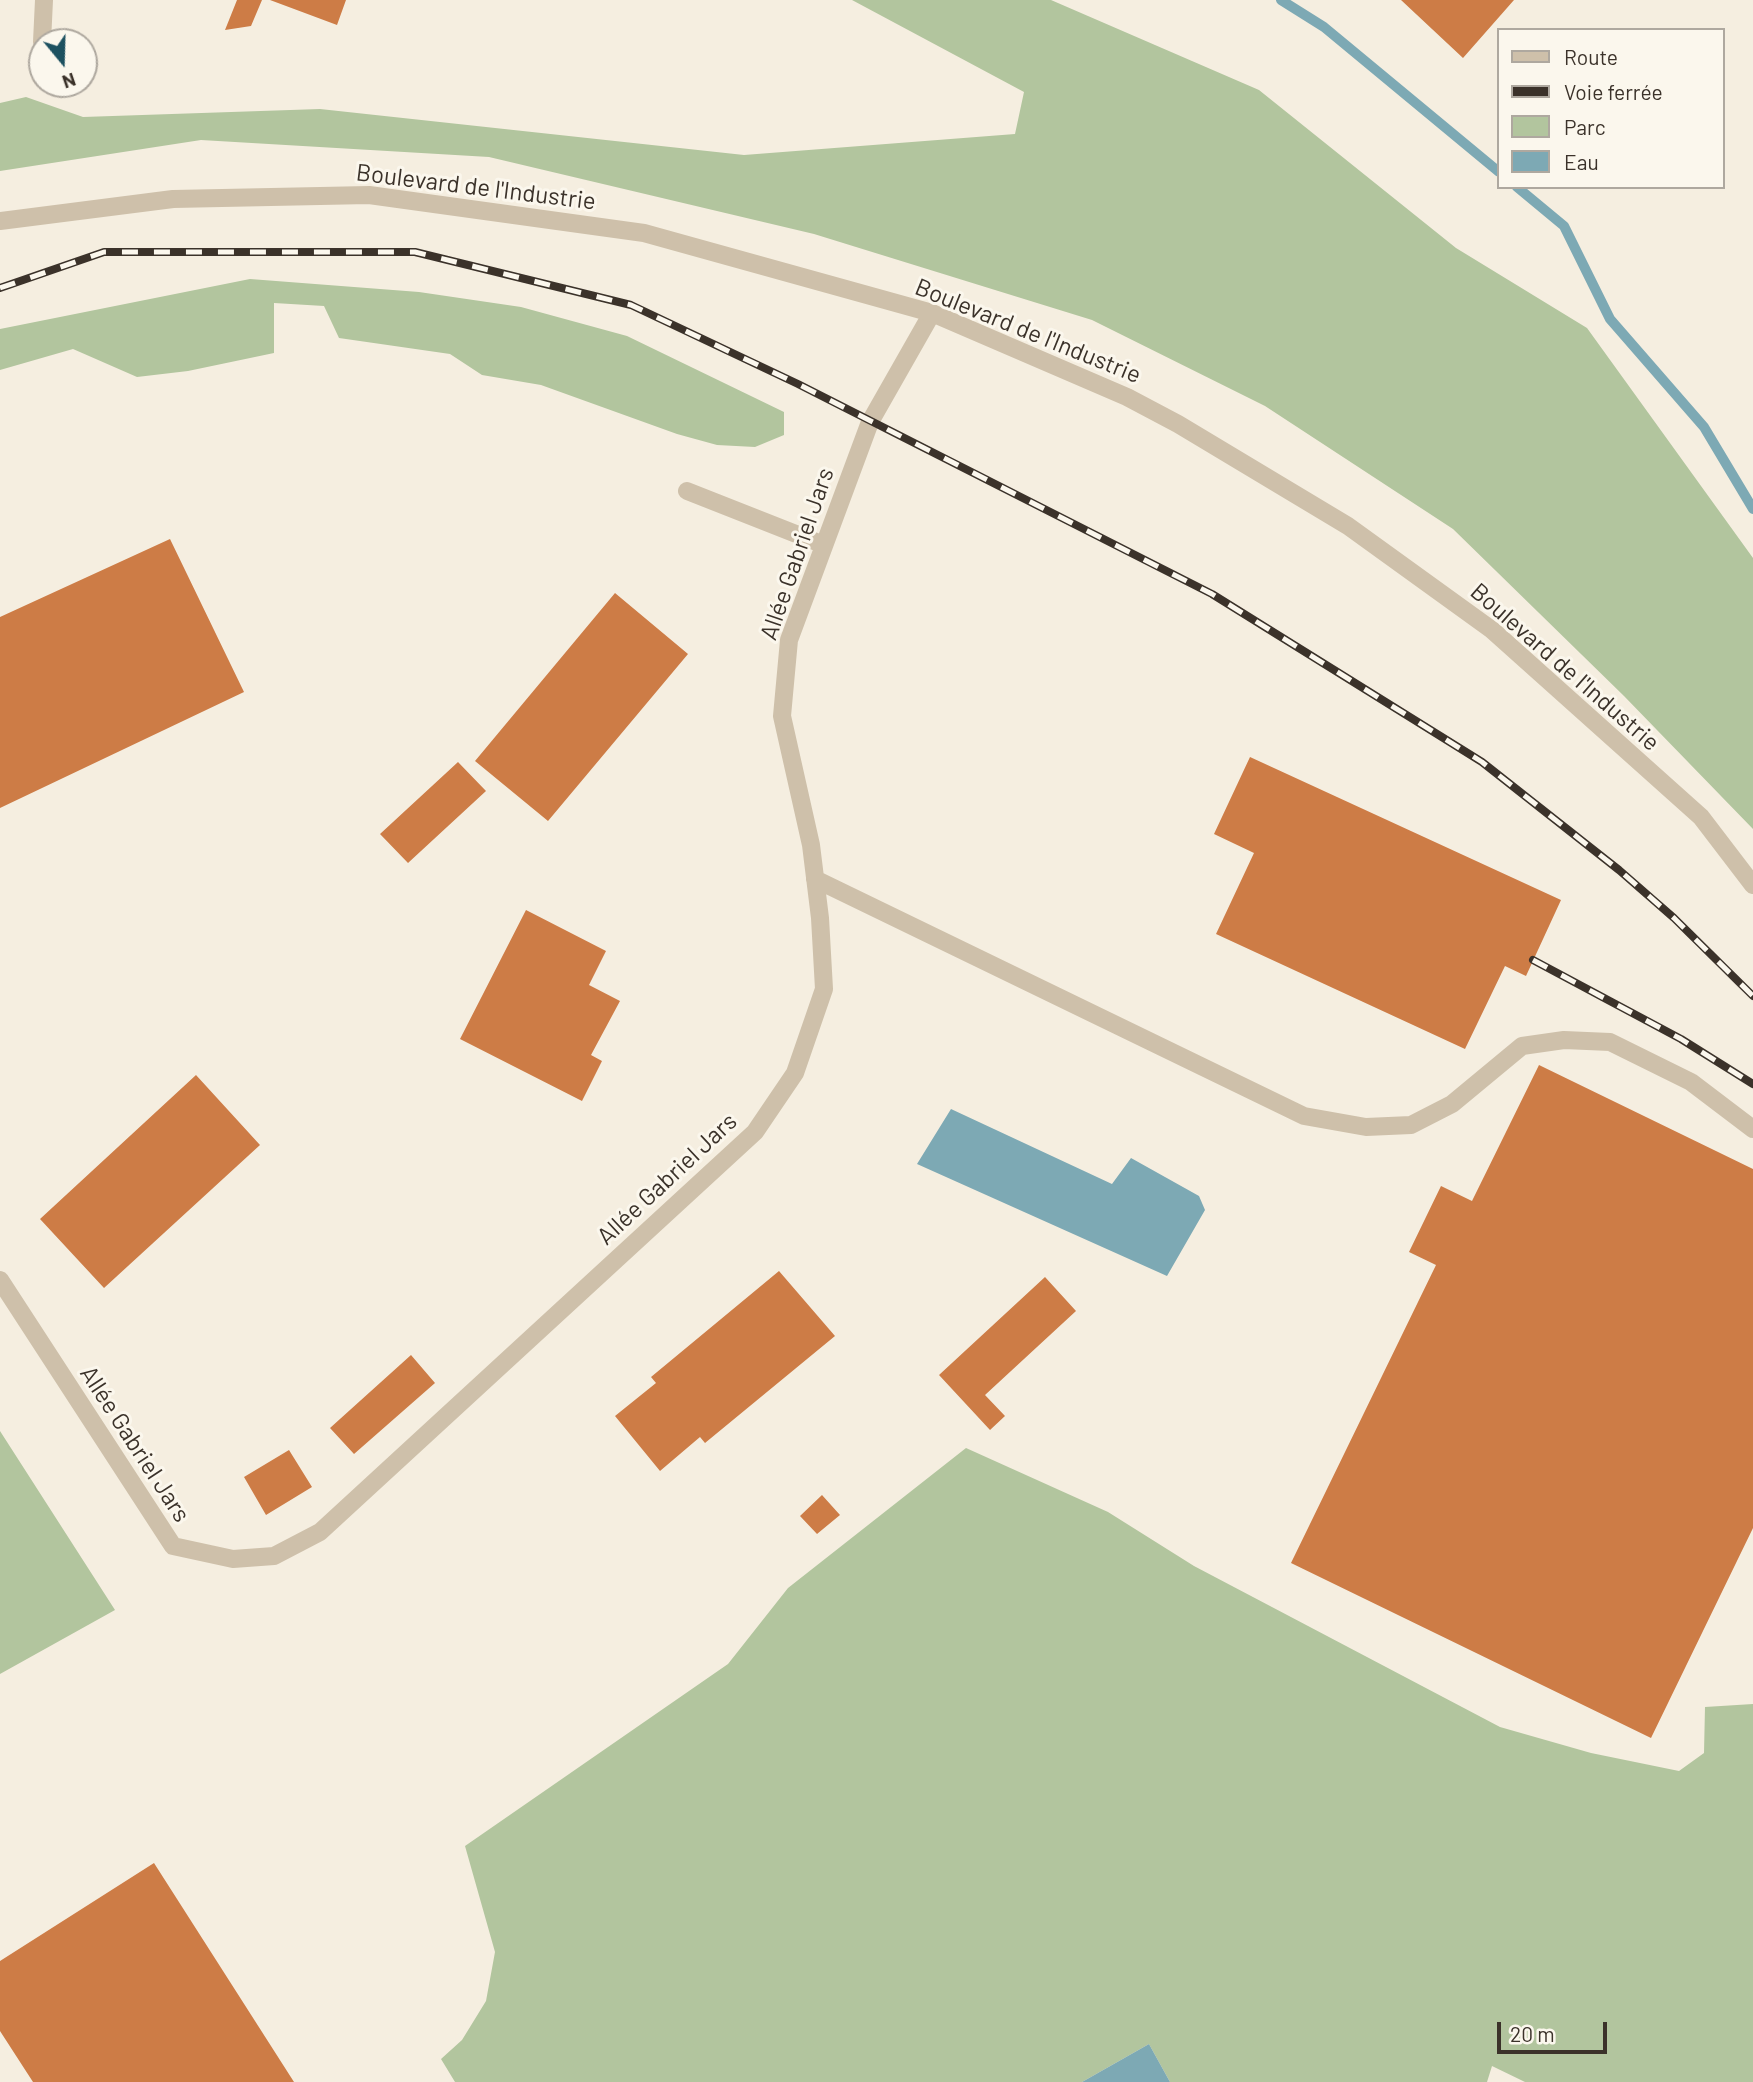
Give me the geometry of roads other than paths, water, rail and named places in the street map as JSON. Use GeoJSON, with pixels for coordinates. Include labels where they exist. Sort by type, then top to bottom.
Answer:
{"type":"FeatureCollection","features":[{"type":"Feature","properties":{"kind":"street"},"geometry":{"type":"LineString","coordinates":[[43,28],[44,0]]}},
{"type":"Feature","properties":{"kind":"street","name":"Boulevard de l'Industrie"},"geometry":{"type":"LineString","coordinates":[[0,221],[173,199],[369,195],[643,233],[932,313],[1127,397],[1348,526],[1492,630],[1700,817],[1753,884]]}},
{"type":"Feature","properties":{"kind":"street","name":"Allée Gabriel Jars"},"geometry":{"type":"LineString","coordinates":[[0,1280],[173,1546],[233,1559],[274,1556],[320,1532],[755,1132],[795,1073],[824,989],[823,948],[815,878],[782,716],[789,640],[870,422],[932,313]]}},
{"type":"Feature","properties":{"kind":"street"},"geometry":{"type":"LineString","coordinates":[[687,491],[824,545]]}},
{"type":"Feature","properties":{"kind":"street"},"geometry":{"type":"LineString","coordinates":[[815,878],[1304,1116],[1366,1127],[1411,1125],[1452,1104],[1522,1046],[1575,1041],[1610,1042],[1691,1082],[1753,1129]]}},
{"type":"Feature","properties":{"kind":"water"},"geometry":{"type":"Polygon","coordinates":[[[951,1109],[1112,1184],[1131,1158],[1199,1196],[1205,1210],[1167,1276],[917,1164],[951,1109]]]}},
{"type":"Feature","properties":{"kind":"water"},"geometry":{"type":"Polygon","coordinates":[[[1149,2044],[1170,2082],[1082,2082],[1149,2044]]]}},
{"type":"Feature","properties":{"kind":"waterway"},"geometry":{"type":"LineString","coordinates":[[1281,0],[1324,27],[1498,171]]}},
{"type":"Feature","properties":{"kind":"waterway"},"geometry":{"type":"LineString","coordinates":[[1519,189],[1564,226],[1610,319],[1704,427],[1753,509]]}},
{"type":"Feature","properties":{"kind":"railway"},"geometry":{"type":"LineString","coordinates":[[0,288],[104,252],[415,252],[631,305],[798,384],[1212,594],[1482,762],[1619,870],[1674,918],[1753,996]]}},
{"type":"Feature","properties":{"kind":"railway"},"geometry":{"type":"LineString","coordinates":[[1533,960],[1681,1039],[1753,1084]]}}]}
